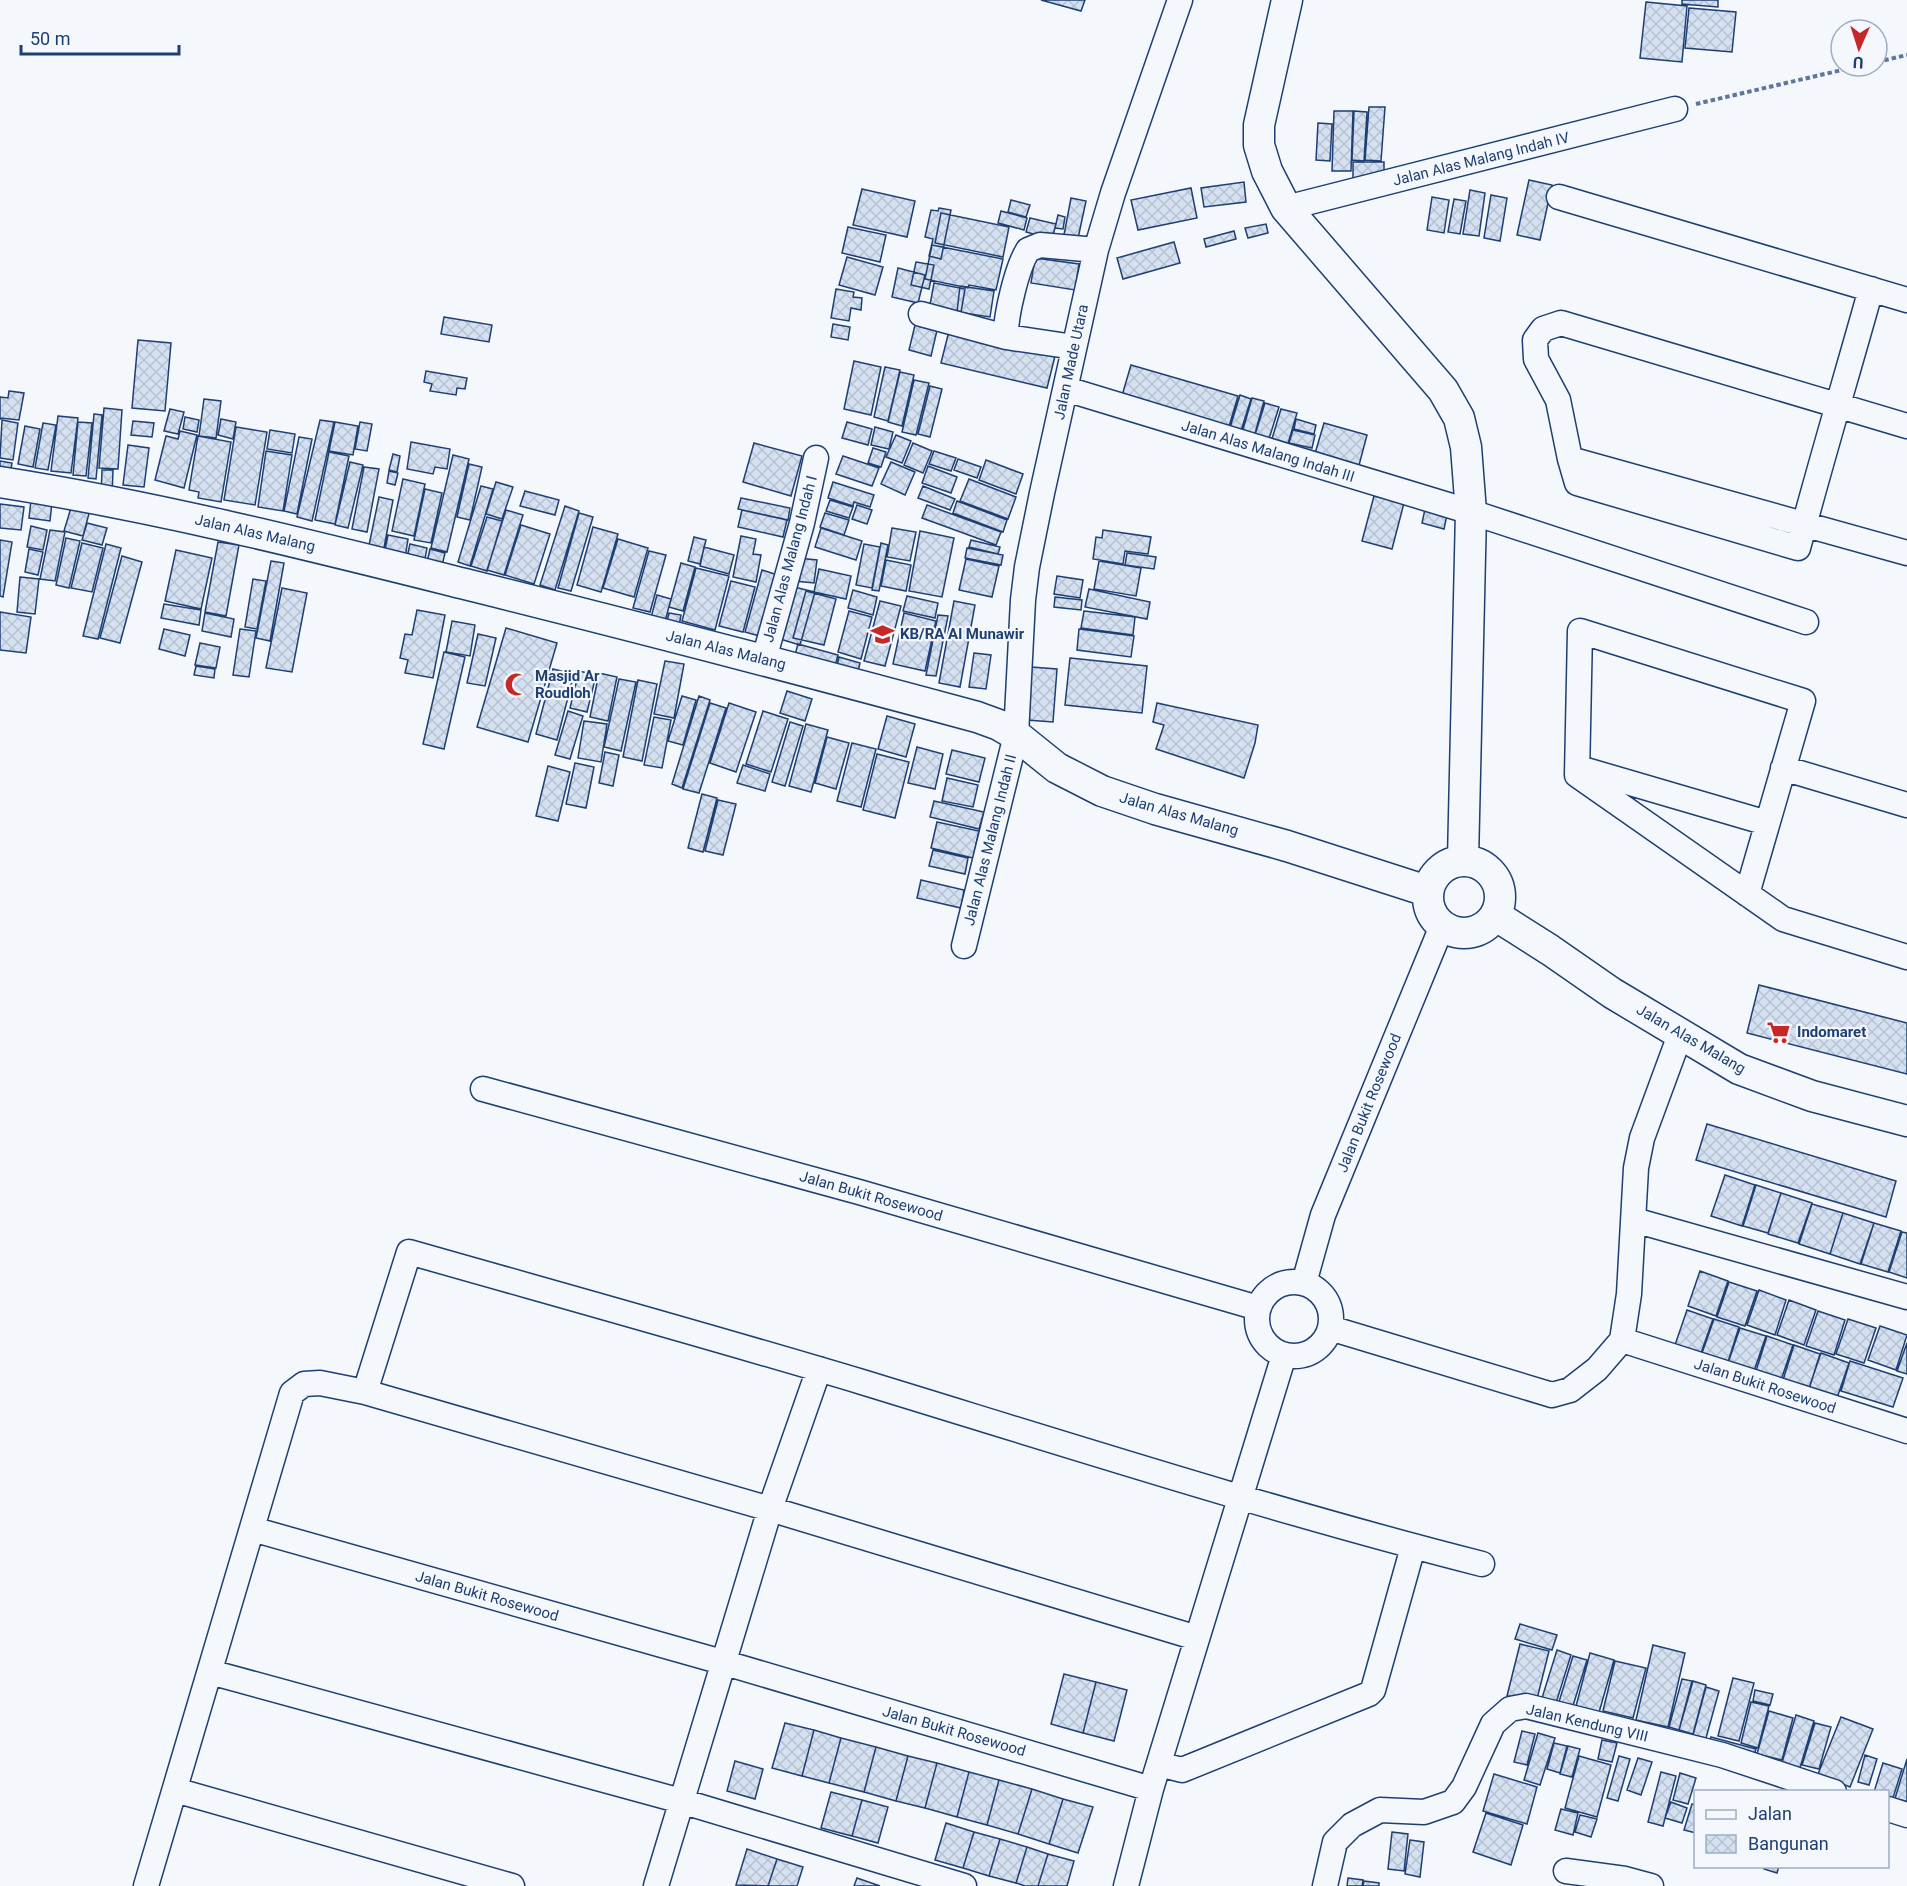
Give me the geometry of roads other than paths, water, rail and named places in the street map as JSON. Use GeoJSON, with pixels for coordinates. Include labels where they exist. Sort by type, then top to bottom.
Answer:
{"type":"FeatureCollection","features":[{"type":"Feature","properties":{"kind":"main road"},"geometry":{"type":"LineString","coordinates":[[1287,0],[1259,125],[1259,145],[1267,171],[1286,208],[1443,390],[1459,418],[1466,447],[1472,512],[1463,860]]}},
{"type":"Feature","properties":{"kind":"main road","name":"Jalan Alas Malang"},"geometry":{"type":"LineString","coordinates":[[0,482],[138,506],[336,552],[764,659],[977,717],[999,725],[1016,735],[1057,768],[1102,791],[1155,809],[1383,875],[1427,891]]}},
{"type":"Feature","properties":{"kind":"main road"},"geometry":{"type":"LineString","coordinates":[[1463,860],[1482,865],[1496,878],[1500,897],[1495,915],[1481,929],[1461,933],[1442,926],[1429,910],[1427,891],[1440,868],[1463,860]]}},
{"type":"Feature","properties":{"kind":"main road","name":"Jalan Alas Malang"},"geometry":{"type":"LineString","coordinates":[[1495,915],[1612,993],[1739,1069],[1812,1096],[1907,1121]]}},
{"type":"Feature","properties":{"kind":"street","name":"Jalan Made Utara"},"geometry":{"type":"LineString","coordinates":[[1016,735],[1023,600],[1027,567],[1074,347],[1096,250],[1113,193],[1180,0]]}},
{"type":"Feature","properties":{"kind":"street","name":"Jalan Alas Malang Indah IV"},"geometry":{"type":"LineString","coordinates":[[1286,208],[1675,109]]}},
{"type":"Feature","properties":{"kind":"street"},"geometry":{"type":"LineString","coordinates":[[1559,197],[1907,300]]}},
{"type":"Feature","properties":{"kind":"street"},"geometry":{"type":"LineString","coordinates":[[1006,337],[1007,317],[1019,270],[1028,250],[1040,245],[1096,250]]}},
{"type":"Feature","properties":{"kind":"street"},"geometry":{"type":"LineString","coordinates":[[1804,525],[1871,289]]}},
{"type":"Feature","properties":{"kind":"street"},"geometry":{"type":"LineString","coordinates":[[921,314],[1006,337],[1074,347]]}},
{"type":"Feature","properties":{"kind":"street"},"geometry":{"type":"LineString","coordinates":[[1907,426],[1561,324],[1543,329],[1535,340],[1536,359],[1558,400],[1570,459],[1907,553]]}},
{"type":"Feature","properties":{"kind":"street","name":"Jalan Alas Malang Indah III"},"geometry":{"type":"LineString","coordinates":[[1065,389],[1472,512],[1806,622]]}},
{"type":"Feature","properties":{"kind":"street","name":"Jalan Alas Malang Indah I"},"geometry":{"type":"LineString","coordinates":[[764,659],[802,523],[816,458]]}},
{"type":"Feature","properties":{"kind":"street"},"geometry":{"type":"LineString","coordinates":[[1747,894],[1803,701],[1580,631],[1577,775],[1747,894],[1783,919],[1907,957]]}},
{"type":"Feature","properties":{"kind":"street","name":"Jalan Alas Malang Indah II"},"geometry":{"type":"LineString","coordinates":[[964,946],[1016,735]]}},
{"type":"Feature","properties":{"kind":"street"},"geometry":{"type":"LineString","coordinates":[[1577,768],[1767,823]]}},
{"type":"Feature","properties":{"kind":"street"},"geometry":{"type":"LineString","coordinates":[[1783,768],[1907,805]]}},
{"type":"Feature","properties":{"kind":"street","name":"Jalan Bukit Rosewood"},"geometry":{"type":"LineString","coordinates":[[1304,1283],[1323,1215],[1442,926]]}},
{"type":"Feature","properties":{"kind":"street"},"geometry":{"type":"LineString","coordinates":[[1330,1328],[1535,1392],[1552,1395],[1558,1395],[1570,1389],[1597,1369],[1622,1340],[1629,1294],[1636,1168],[1642,1138],[1680,1035]]}},
{"type":"Feature","properties":{"kind":"street","name":"Jalan Bukit Rosewood"},"geometry":{"type":"LineString","coordinates":[[483,1089],[859,1192],[1258,1308]]}},
{"type":"Feature","properties":{"kind":"street"},"geometry":{"type":"LineString","coordinates":[[1634,1220],[1907,1297]]}},
{"type":"Feature","properties":{"kind":"street"},"geometry":{"type":"LineString","coordinates":[[365,1392],[409,1252],[819,1369],[1241,1497],[1413,1547],[1482,1564]]}},
{"type":"Feature","properties":{"kind":"street"},"geometry":{"type":"LineString","coordinates":[[1290,1282],[1304,1283],[1317,1289],[1326,1300],[1331,1313],[1330,1328],[1324,1341],[1313,1351],[1299,1356],[1284,1355],[1273,1350],[1264,1342],[1258,1331],[1256,1319],[1258,1308],[1265,1295],[1276,1286],[1290,1282]]}},
{"type":"Feature","properties":{"kind":"street","name":"Jalan Bukit Rosewood"},"geometry":{"type":"LineString","coordinates":[[1622,1340],[1907,1431]]}},
{"type":"Feature","properties":{"kind":"street"},"geometry":{"type":"LineString","coordinates":[[1125,1886],[1151,1789],[1284,1355]]}},
{"type":"Feature","properties":{"kind":"street"},"geometry":{"type":"LineString","coordinates":[[656,1886],[770,1509],[819,1369]]}},
{"type":"Feature","properties":{"kind":"street"},"geometry":{"type":"LineString","coordinates":[[146,1886],[292,1393],[304,1384],[320,1383],[365,1392],[770,1509],[1197,1638]]}},
{"type":"Feature","properties":{"kind":"street","name":"Jalan Bukit Rosewood"},"geometry":{"type":"LineString","coordinates":[[252,1529],[722,1662],[1151,1789]]}},
{"type":"Feature","properties":{"kind":"street"},"geometry":{"type":"LineString","coordinates":[[1159,1764],[1182,1770],[1369,1694],[1373,1690],[1413,1547]]}},
{"type":"Feature","properties":{"kind":"street"},"geometry":{"type":"LineString","coordinates":[[210,1672],[681,1801],[964,1886]]}},
{"type":"Feature","properties":{"kind":"street","name":"Jalan Kendung VIII"},"geometry":{"type":"LineString","coordinates":[[1325,1886],[1335,1842],[1352,1825],[1380,1810],[1424,1812],[1453,1802],[1464,1787],[1493,1724],[1510,1709],[1526,1706],[1722,1755],[1831,1790]]}},
{"type":"Feature","properties":{"kind":"street"},"geometry":{"type":"LineString","coordinates":[[175,1790],[512,1886]]}},
{"type":"Feature","properties":{"kind":"street"},"geometry":{"type":"LineString","coordinates":[[1889,1810],[1907,1815]]}},
{"type":"Feature","properties":{"kind":"street"},"geometry":{"type":"LineString","coordinates":[[1566,1871],[1625,1879],[1651,1886]]}},
{"type":"Feature","properties":{"kind":"place","name":"KB/RA Al Munawir"},"geometry":{"type":"Point","coordinates":[882,634]}},
{"type":"Feature","properties":{"kind":"place","name":"Masjid Ar Roudloh"},"geometry":{"type":"Point","coordinates":[517,685]}},
{"type":"Feature","properties":{"kind":"place","name":"Indomaret"},"geometry":{"type":"Point","coordinates":[1779,1032]}}]}
